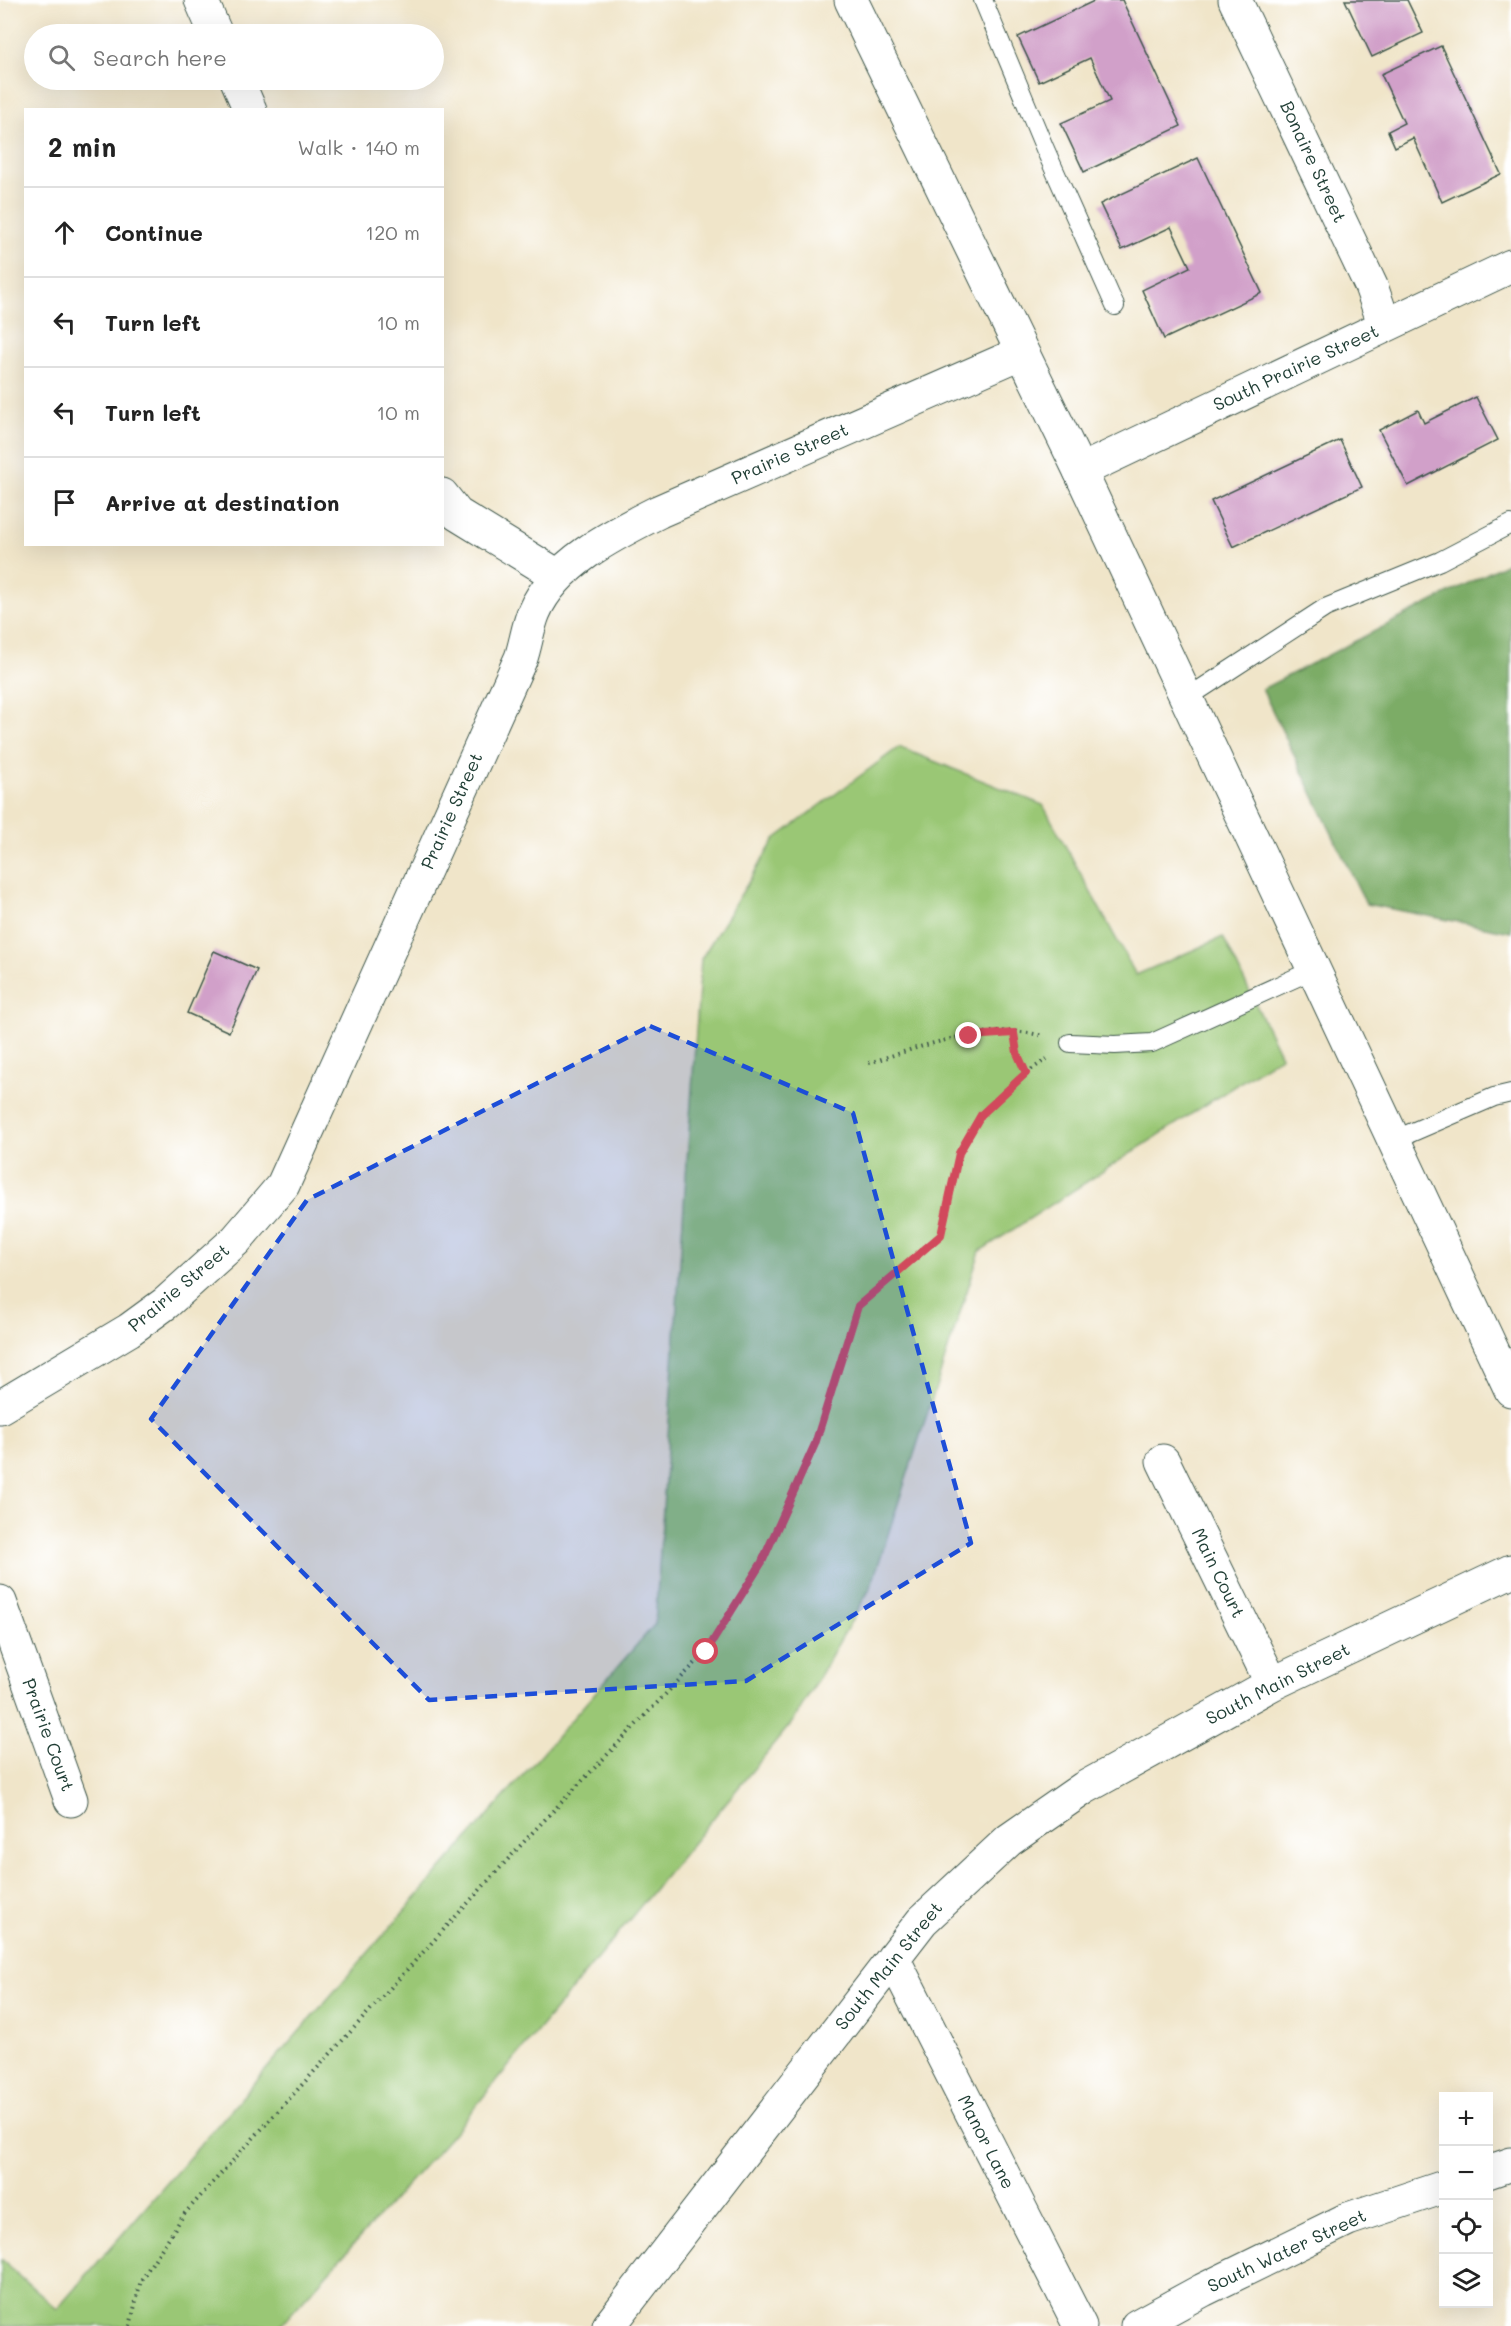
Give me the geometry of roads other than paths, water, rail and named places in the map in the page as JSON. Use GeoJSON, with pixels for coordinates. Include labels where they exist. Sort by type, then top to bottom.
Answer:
{"type":"FeatureCollection","features":[{"type":"Feature","properties":{"kind":"main road"},"geometry":{"type":"LineString","coordinates":[[201,0],[212,24]]}},
{"type":"Feature","properties":{"kind":"main road"},"geometry":{"type":"LineString","coordinates":[[852,0],[1080,471],[1511,1390]]}},
{"type":"Feature","properties":{"kind":"main road","name":"Bonaire Street"},"geometry":{"type":"LineString","coordinates":[[1235,0],[1371,286],[1385,326]]}},
{"type":"Feature","properties":{"kind":"main road"},"geometry":{"type":"LineString","coordinates":[[241,90],[249,108]]}},
{"type":"Feature","properties":{"kind":"main road","name":"South Prairie Street"},"geometry":{"type":"LineString","coordinates":[[1080,471],[1511,266]]}},
{"type":"Feature","properties":{"kind":"main road","name":"Prairie Street"},"geometry":{"type":"LineString","coordinates":[[0,1407],[129,1330],[166,1303],[236,1240],[283,1185],[521,658],[534,611],[558,576],[581,557],[633,524],[1021,353]]}},
{"type":"Feature","properties":{"kind":"main road"},"geometry":{"type":"LineString","coordinates":[[444,498],[457,514],[558,576]]}},
{"type":"Feature","properties":{"kind":"main road","name":"Main Court"},"geometry":{"type":"LineString","coordinates":[[1163,1461],[1272,1684]]}},
{"type":"Feature","properties":{"kind":"main road","name":"South Main Street"},"geometry":{"type":"LineString","coordinates":[[609,2326],[893,1958],[940,1901],[1009,1840],[1084,1788],[1272,1684],[1511,1571]]}},
{"type":"Feature","properties":{"kind":"main road","name":"Prairie Court"},"geometry":{"type":"LineString","coordinates":[[0,1602],[71,1800]]}},
{"type":"Feature","properties":{"kind":"main road","name":"Manor Lane"},"geometry":{"type":"LineString","coordinates":[[893,1958],[1080,2326]]}},
{"type":"Feature","properties":{"kind":"main road"},"geometry":{"type":"LineString","coordinates":[[1493,2170],[1511,2164]]}},
{"type":"Feature","properties":{"kind":"main road","name":"South Water Street"},"geometry":{"type":"LineString","coordinates":[[1137,2326],[1203,2290],[1348,2219],[1439,2188]]}},
{"type":"Feature","properties":{"kind":"lane"},"geometry":{"type":"LineString","coordinates":[[983,0],[1040,139],[1115,306]]}},
{"type":"Feature","properties":{"kind":"lane"},"geometry":{"type":"LineString","coordinates":[[1187,698],[1325,608],[1440,561],[1511,524]]}},
{"type":"Feature","properties":{"kind":"lane"},"geometry":{"type":"LineString","coordinates":[[1070,1043],[1115,1045],[1152,1043],[1315,969]]}},
{"type":"Feature","properties":{"kind":"lane"},"geometry":{"type":"LineString","coordinates":[[1394,1140],[1494,1097],[1511,1093]]}}]}
